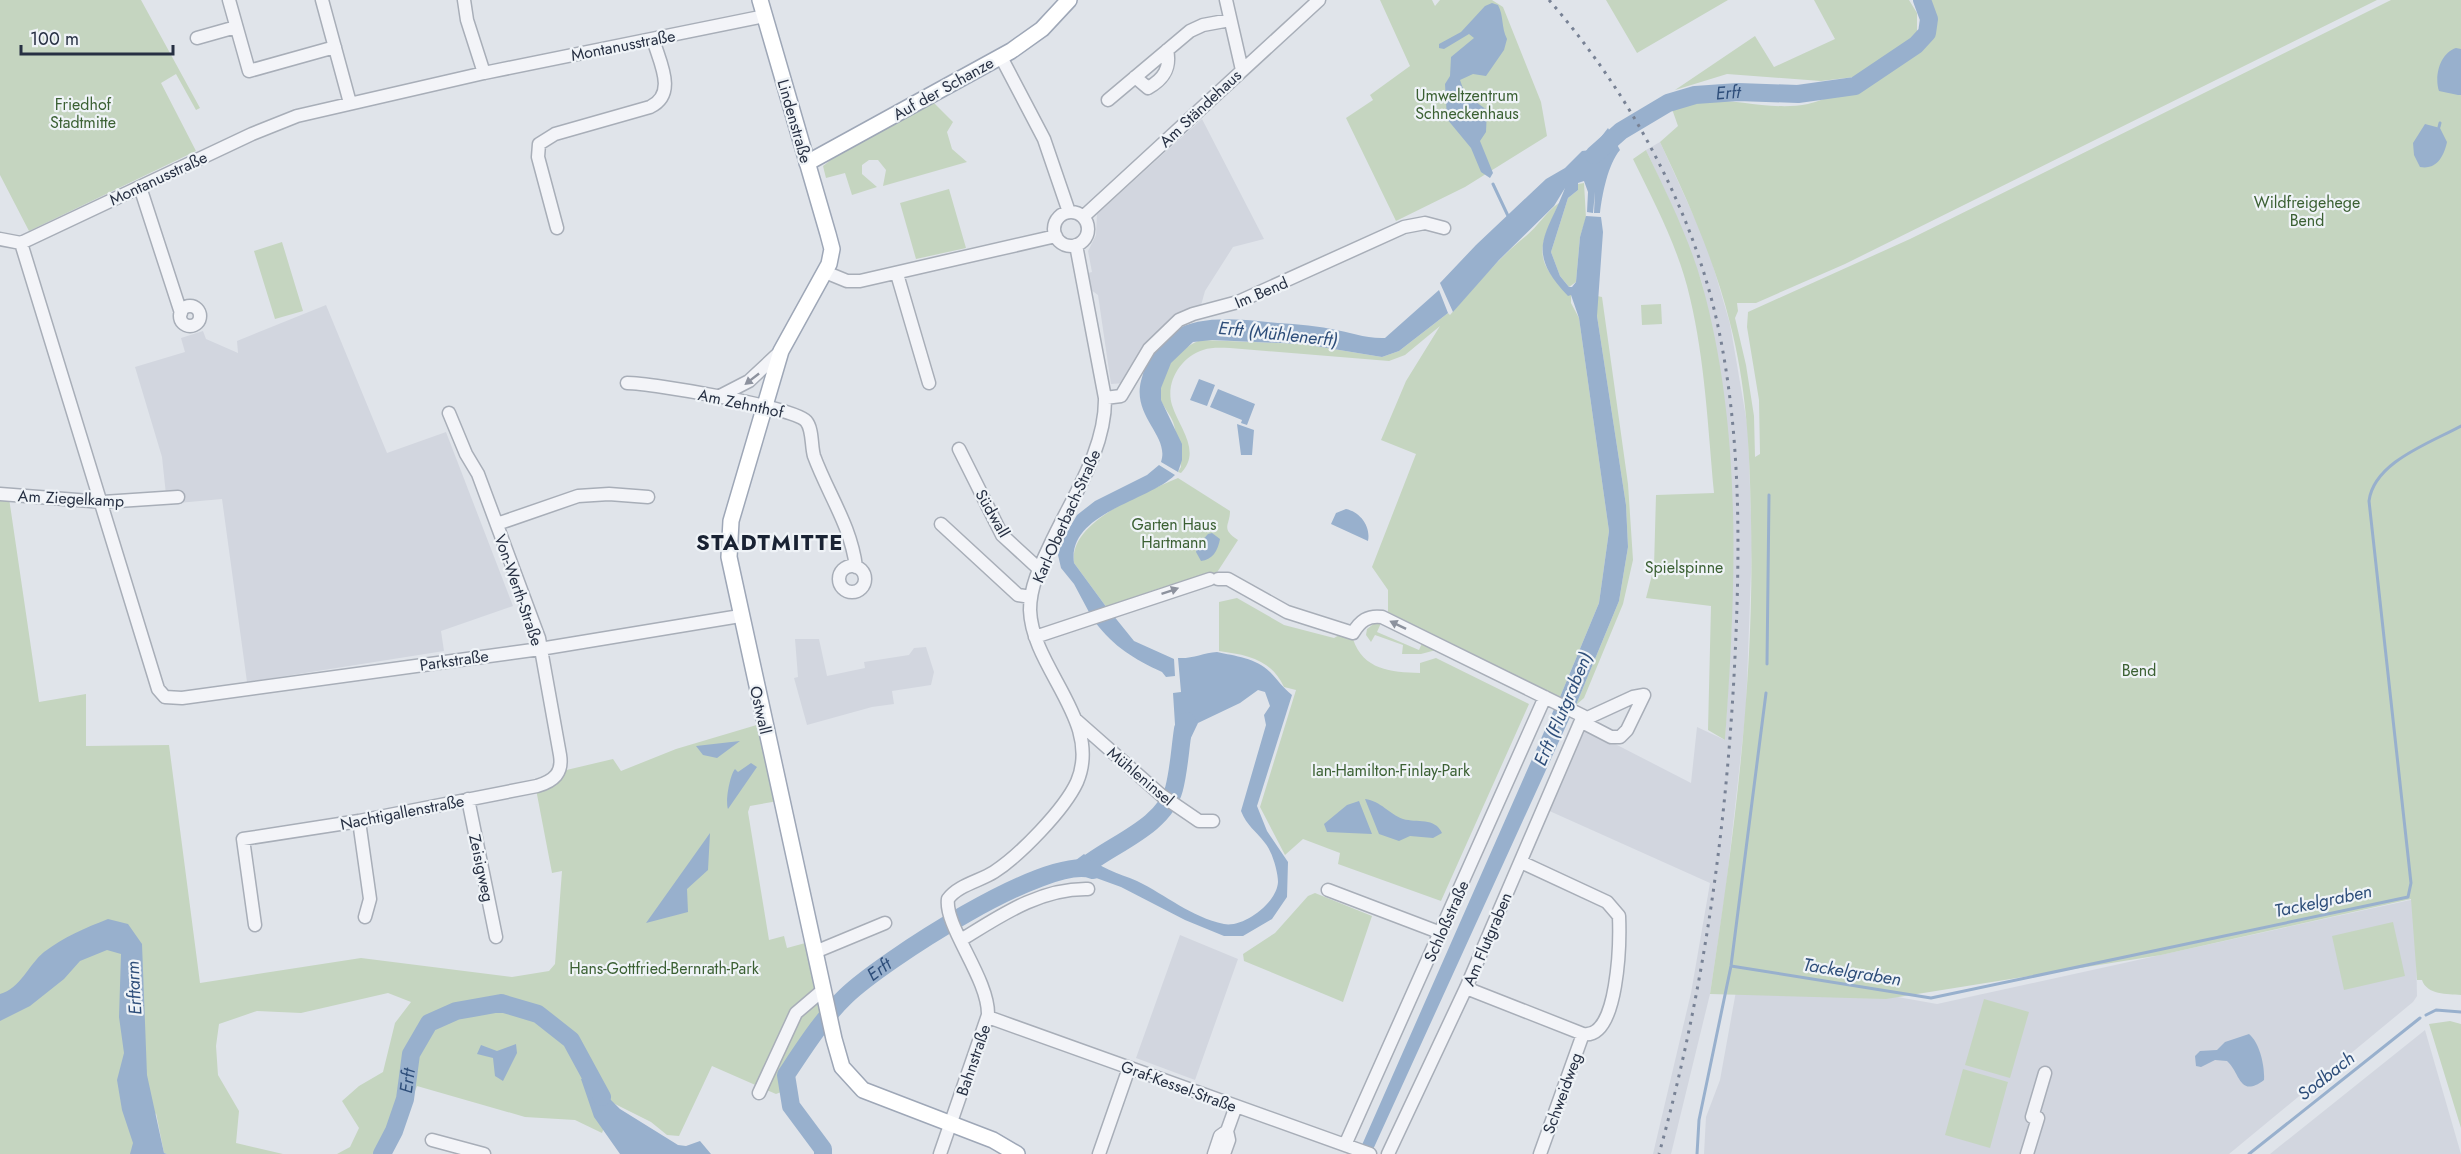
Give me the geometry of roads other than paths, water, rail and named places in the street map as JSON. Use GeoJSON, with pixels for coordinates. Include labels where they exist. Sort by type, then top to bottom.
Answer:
{"type":"FeatureCollection","features":[{"type":"Feature","properties":{"kind":"main road","name":"Lindenstraße"},"geometry":{"type":"LineString","coordinates":[[760,0],[830,242]]}},
{"type":"Feature","properties":{"kind":"main road","name":"Auf der Schanze"},"geometry":{"type":"LineString","coordinates":[[807,163],[1001,57],[1042,29],[1069,0]]}},
{"type":"Feature","properties":{"kind":"main road","name":"Ostwall"},"geometry":{"type":"LineString","coordinates":[[830,242],[831,258],[825,272],[781,351],[729,530],[729,564],[832,1032],[842,1067],[858,1087],[880,1098],[993,1140],[1017,1154]]}},
{"type":"Feature","properties":{"kind":"street"},"geometry":{"type":"LineString","coordinates":[[229,0],[249,71],[335,47]]}},
{"type":"Feature","properties":{"kind":"street"},"geometry":{"type":"LineString","coordinates":[[322,0],[350,103]]}},
{"type":"Feature","properties":{"kind":"street"},"geometry":{"type":"LineString","coordinates":[[464,0],[467,20],[484,73]]}},
{"type":"Feature","properties":{"kind":"street"},"geometry":{"type":"LineString","coordinates":[[1226,0],[1242,70]]}},
{"type":"Feature","properties":{"kind":"street","name":"Am Ständehaus"},"geometry":{"type":"LineString","coordinates":[[1083,217],[1319,0]]}},
{"type":"Feature","properties":{"kind":"street","name":"Montanusstraße"},"geometry":{"type":"LineString","coordinates":[[21,243],[274,124],[350,103],[484,73],[765,16]]}},
{"type":"Feature","properties":{"kind":"street"},"geometry":{"type":"LineString","coordinates":[[1108,100],[1197,27],[1230,20]]}},
{"type":"Feature","properties":{"kind":"street"},"geometry":{"type":"LineString","coordinates":[[197,38],[237,27]]}},
{"type":"Feature","properties":{"kind":"street"},"geometry":{"type":"LineString","coordinates":[[558,228],[538,157],[538,146],[551,135],[650,106],[661,100],[666,88],[653,39]]}},
{"type":"Feature","properties":{"kind":"street"},"geometry":{"type":"LineString","coordinates":[[1135,77],[1144,87],[1151,87],[1167,72],[1167,50]]}},
{"type":"Feature","properties":{"kind":"street"},"geometry":{"type":"LineString","coordinates":[[1001,57],[1044,139],[1069,212]]}},
{"type":"Feature","properties":{"kind":"street"},"geometry":{"type":"LineString","coordinates":[[140,187],[181,313]]}},
{"type":"Feature","properties":{"kind":"street"},"geometry":{"type":"LineString","coordinates":[[1069,212],[1083,217]]}},
{"type":"Feature","properties":{"kind":"street"},"geometry":{"type":"LineString","coordinates":[[1069,212],[1056,222],[1056,236],[1065,245],[1076,246]]}},
{"type":"Feature","properties":{"kind":"street","name":"Karl-Oberbach-Straße"},"geometry":{"type":"LineString","coordinates":[[948,899],[958,890],[1000,868],[1048,822],[1067,800],[1080,775],[1082,760],[1074,718],[1035,637],[1030,614],[1031,597],[1039,568],[1100,441],[1105,422],[1106,398],[1076,246],[1088,233],[1083,217]]}},
{"type":"Feature","properties":{"kind":"street","name":"Im Bend"},"geometry":{"type":"LineString","coordinates":[[1106,398],[1121,396],[1152,344],[1184,318],[1242,301],[1404,226],[1425,223],[1444,228]]}},
{"type":"Feature","properties":{"kind":"street"},"geometry":{"type":"LineString","coordinates":[[825,272],[856,282],[1056,236]]}},
{"type":"Feature","properties":{"kind":"street"},"geometry":{"type":"LineString","coordinates":[[0,239],[21,243],[103,502]]}},
{"type":"Feature","properties":{"kind":"street"},"geometry":{"type":"LineString","coordinates":[[897,274],[930,383]]}},
{"type":"Feature","properties":{"kind":"street"},"geometry":{"type":"LineString","coordinates":[[717,397],[749,381],[781,351]]}},
{"type":"Feature","properties":{"kind":"street","name":"Am Zehnthof"},"geometry":{"type":"LineString","coordinates":[[627,383],[764,406],[793,414],[807,421],[816,461],[849,535],[856,567]]}},
{"type":"Feature","properties":{"kind":"street","name":"Von-Werth-Straße"},"geometry":{"type":"LineString","coordinates":[[449,413],[466,454],[478,474],[540,649],[560,755],[561,764],[558,775]]}},
{"type":"Feature","properties":{"kind":"street","name":"Südwall"},"geometry":{"type":"LineString","coordinates":[[959,449],[1002,535],[1039,568]]}},
{"type":"Feature","properties":{"kind":"street","name":"Am Ziegelkamp"},"geometry":{"type":"LineString","coordinates":[[0,494],[103,502],[178,497]]}},
{"type":"Feature","properties":{"kind":"street"},"geometry":{"type":"LineString","coordinates":[[496,524],[578,496],[609,494],[648,497]]}},
{"type":"Feature","properties":{"kind":"street","name":"Parkstraße"},"geometry":{"type":"LineString","coordinates":[[103,502],[158,689],[168,698],[540,649],[740,616]]}},
{"type":"Feature","properties":{"kind":"street"},"geometry":{"type":"LineString","coordinates":[[941,524],[1018,595],[1031,597]]}},
{"type":"Feature","properties":{"kind":"street"},"geometry":{"type":"LineString","coordinates":[[1035,637],[1131,604],[1219,579],[1287,612],[1353,633],[1365,619],[1378,616],[1557,702],[1583,717],[1583,721],[1611,737],[1620,737],[1627,730],[1644,695],[1633,697],[1583,721]]}},
{"type":"Feature","properties":{"kind":"street","name":"Schloßstraße"},"geometry":{"type":"LineString","coordinates":[[1345,1145],[1545,697]]}},
{"type":"Feature","properties":{"kind":"street","name":"Mühleninsel"},"geometry":{"type":"LineString","coordinates":[[1074,718],[1161,795],[1199,821],[1214,821]]}},
{"type":"Feature","properties":{"kind":"street","name":"Am Flutgraben"},"geometry":{"type":"LineString","coordinates":[[1388,1154],[1466,988],[1583,721]]}},
{"type":"Feature","properties":{"kind":"street","name":"Nachtigallenstraße"},"geometry":{"type":"LineString","coordinates":[[255,925],[243,839],[359,820],[537,786],[558,775]]}},
{"type":"Feature","properties":{"kind":"street","name":"Zeisigweg"},"geometry":{"type":"LineString","coordinates":[[468,800],[496,937]]}},
{"type":"Feature","properties":{"kind":"street"},"geometry":{"type":"LineString","coordinates":[[359,820],[370,899],[365,916]]}},
{"type":"Feature","properties":{"kind":"street","name":"Schweidweg"},"geometry":{"type":"LineString","coordinates":[[1521,862],[1614,907],[1619,914],[1611,1007],[1600,1029],[1593,1034],[1583,1034],[1540,1154]]}},
{"type":"Feature","properties":{"kind":"street"},"geometry":{"type":"LineString","coordinates":[[960,937],[1031,900],[1065,890],[1088,889]]}},
{"type":"Feature","properties":{"kind":"street"},"geometry":{"type":"LineString","coordinates":[[1328,890],[1441,933]]}},
{"type":"Feature","properties":{"kind":"street","name":"Bahnstraße"},"geometry":{"type":"LineString","coordinates":[[940,1154],[988,1017],[986,1000],[949,912],[948,899]]}},
{"type":"Feature","properties":{"kind":"street"},"geometry":{"type":"LineString","coordinates":[[815,952],[885,923]]}},
{"type":"Feature","properties":{"kind":"street"},"geometry":{"type":"LineString","coordinates":[[1466,988],[1583,1034]]}},
{"type":"Feature","properties":{"kind":"street"},"geometry":{"type":"LineString","coordinates":[[759,1093],[796,1013],[825,997]]}},
{"type":"Feature","properties":{"kind":"street","name":"Graf-Kessel-Straße"},"geometry":{"type":"LineString","coordinates":[[988,1017],[1370,1154]]}},
{"type":"Feature","properties":{"kind":"street"},"geometry":{"type":"LineString","coordinates":[[1099,1154],[1129,1068]]}},
{"type":"Feature","properties":{"kind":"street"},"geometry":{"type":"LineString","coordinates":[[2027,1154],[2038,1118],[2032,1117],[2045,1073]]}},
{"type":"Feature","properties":{"kind":"street"},"geometry":{"type":"LineString","coordinates":[[1224,1154],[1229,1140],[1227,1131],[1236,1106]]}},
{"type":"Feature","properties":{"kind":"street"},"geometry":{"type":"LineString","coordinates":[[1214,1154],[1220,1136],[1227,1131]]}},
{"type":"Feature","properties":{"kind":"street"},"geometry":{"type":"LineString","coordinates":[[432,1140],[484,1154]]}},
{"type":"Feature","properties":{"kind":"water"},"geometry":{"type":"Polygon","coordinates":[[[1492,3],[1498,5],[1501,13],[1507,39],[1504,50],[1486,76],[1473,74],[1460,80],[1465,94],[1487,110],[1486,132],[1480,141],[1493,173],[1490,178],[1481,172],[1471,148],[1447,119],[1445,84],[1450,76],[1451,57],[1474,38],[1469,34],[1444,49],[1439,48],[1439,44],[1461,32],[1485,6],[1492,3]]]}},
{"type":"Feature","properties":{"kind":"water"},"geometry":{"type":"Polygon","coordinates":[[[2456,48],[2461,49],[2461,95],[2439,91],[2437,79],[2442,60],[2456,48]]]}},
{"type":"Feature","properties":{"kind":"water"},"geometry":{"type":"Polygon","coordinates":[[[2425,124],[2440,128],[2447,142],[2442,157],[2431,166],[2420,167],[2414,155],[2413,143],[2425,124]]]}},
{"type":"Feature","properties":{"kind":"water"},"geometry":{"type":"Polygon","coordinates":[[[1608,128],[1620,150],[1609,171],[1600,213],[1594,213],[1595,192],[1593,213],[1587,212],[1588,192],[1584,181],[1578,183],[1578,190],[1568,198],[1551,252],[1560,276],[1569,287],[1572,287],[1576,282],[1580,237],[1586,216],[1601,217],[1603,232],[1597,316],[1626,505],[1628,547],[1619,601],[1576,705],[1560,697],[1599,603],[1609,531],[1579,318],[1571,295],[1568,296],[1554,280],[1546,266],[1543,254],[1546,231],[1565,188],[1554,206],[1499,260],[1453,312],[1440,283],[1476,245],[1546,179],[1565,168],[1582,151],[1591,150],[1608,128]]]}},
{"type":"Feature","properties":{"kind":"water","name":"Erft (Mühlenerft)"},"geometry":{"type":"Polygon","coordinates":[[[1439,290],[1448,313],[1399,351],[1382,357],[1303,344],[1212,340],[1193,342],[1171,363],[1161,388],[1161,400],[1182,444],[1182,460],[1178,472],[1161,462],[1160,443],[1142,405],[1141,381],[1148,360],[1158,344],[1171,333],[1201,321],[1219,319],[1313,326],[1385,338],[1439,290]]]}},
{"type":"Feature","properties":{"kind":"water"},"geometry":{"type":"Polygon","coordinates":[[[1199,379],[1215,385],[1207,406],[1190,400],[1199,379]]]}},
{"type":"Feature","properties":{"kind":"water"},"geometry":{"type":"Polygon","coordinates":[[[1218,389],[1255,404],[1247,425],[1241,423],[1242,420],[1210,407],[1218,389]]]}},
{"type":"Feature","properties":{"kind":"water"},"geometry":{"type":"Polygon","coordinates":[[[1237,424],[1254,430],[1252,455],[1241,455],[1237,424]]]}},
{"type":"Feature","properties":{"kind":"water"},"geometry":{"type":"Polygon","coordinates":[[[1159,465],[1175,475],[1095,520],[1083,532],[1075,546],[1074,563],[1107,608],[1090,614],[1074,584],[1061,568],[1058,555],[1063,539],[1077,515],[1095,501],[1147,475],[1159,465]]]}},
{"type":"Feature","properties":{"kind":"water"},"geometry":{"type":"Polygon","coordinates":[[[1346,509],[1356,513],[1363,520],[1368,530],[1368,541],[1331,524],[1336,513],[1346,509]]]}},
{"type":"Feature","properties":{"kind":"water"},"geometry":{"type":"Polygon","coordinates":[[[1212,533],[1220,539],[1218,547],[1211,557],[1201,561],[1196,552],[1198,545],[1208,534],[1212,533]]]}},
{"type":"Feature","properties":{"kind":"water"},"geometry":{"type":"Polygon","coordinates":[[[1113,615],[1134,641],[1174,659],[1175,676],[1166,677],[1162,672],[1125,652],[1095,622],[1113,615]]]}},
{"type":"Feature","properties":{"kind":"water"},"geometry":{"type":"Polygon","coordinates":[[[1217,652],[1245,658],[1264,667],[1292,695],[1257,806],[1267,831],[1288,862],[1287,897],[1272,919],[1243,936],[1224,936],[1185,920],[1121,887],[1088,875],[1072,875],[1068,866],[1084,854],[1102,867],[1137,881],[1190,911],[1224,924],[1232,924],[1249,918],[1272,898],[1278,882],[1276,867],[1268,847],[1249,825],[1241,811],[1266,725],[1264,715],[1270,706],[1265,692],[1258,690],[1240,703],[1198,723],[1188,744],[1182,744],[1176,740],[1173,693],[1181,692],[1178,658],[1217,652]]]}},
{"type":"Feature","properties":{"kind":"water"},"geometry":{"type":"Polygon","coordinates":[[[1555,707],[1571,715],[1371,1154],[1358,1154],[1555,707]]]}},
{"type":"Feature","properties":{"kind":"water"},"geometry":{"type":"Polygon","coordinates":[[[740,741],[717,758],[703,755],[696,746],[740,741]]]}},
{"type":"Feature","properties":{"kind":"water"},"geometry":{"type":"Polygon","coordinates":[[[751,763],[757,767],[728,809],[728,794],[733,772],[735,769],[738,772],[751,763]]]}},
{"type":"Feature","properties":{"kind":"water"},"geometry":{"type":"Polygon","coordinates":[[[1365,799],[1376,802],[1403,819],[1435,825],[1442,833],[1433,838],[1410,836],[1399,841],[1379,834],[1365,799]]]}},
{"type":"Feature","properties":{"kind":"water"},"geometry":{"type":"Polygon","coordinates":[[[1359,801],[1372,834],[1327,832],[1324,824],[1347,805],[1359,801]]]}},
{"type":"Feature","properties":{"kind":"water"},"geometry":{"type":"Polygon","coordinates":[[[710,833],[708,870],[687,889],[688,912],[646,923],[710,833]]]}},
{"type":"Feature","properties":{"kind":"water","name":"Erftarm"},"geometry":{"type":"Polygon","coordinates":[[[108,919],[128,924],[142,944],[147,1075],[164,1153],[167,1154],[130,1154],[133,1143],[122,1110],[117,1080],[124,1053],[119,1017],[121,954],[107,950],[80,961],[64,979],[30,1006],[0,1021],[0,994],[19,982],[44,952],[67,937],[108,919]]]}},
{"type":"Feature","properties":{"kind":"water"},"geometry":{"type":"Polygon","coordinates":[[[2249,1034],[2259,1049],[2264,1069],[2264,1080],[2256,1085],[2250,1087],[2241,1082],[2227,1061],[2215,1060],[2201,1067],[2196,1066],[2195,1056],[2200,1051],[2217,1050],[2225,1042],[2249,1034]]]}},
{"type":"Feature","properties":{"kind":"water"},"geometry":{"type":"Polygon","coordinates":[[[516,1044],[517,1053],[503,1081],[495,1076],[493,1058],[477,1054],[481,1045],[497,1051],[516,1044]]]}},
{"type":"Feature","properties":{"kind":"water"},"geometry":{"type":"Polygon","coordinates":[[[598,1072],[609,1098],[620,1109],[678,1145],[686,1146],[700,1141],[711,1154],[620,1154],[594,1117],[581,1079],[598,1072]]]}},
{"type":"Feature","properties":{"kind":"waterway","name":"Erft"},"geometry":{"type":"LineString","coordinates":[[1594,155],[1621,131],[1668,103],[1695,95],[1738,92],[1798,94],[1855,86],[1916,45],[1927,33],[1929,19],[1922,0]]}},
{"type":"Feature","properties":{"kind":"waterway"},"geometry":{"type":"LineString","coordinates":[[2439,127],[2440,123]]}},
{"type":"Feature","properties":{"kind":"waterway"},"geometry":{"type":"LineString","coordinates":[[1493,184],[1509,218]]}},
{"type":"Feature","properties":{"kind":"waterway","name":"Tackelgraben"},"geometry":{"type":"LineString","coordinates":[[1731,966],[1931,998],[2408,897],[2411,883],[2369,501],[2373,487],[2392,465],[2405,455],[2461,426]]}},
{"type":"Feature","properties":{"kind":"waterway"},"geometry":{"type":"LineString","coordinates":[[1767,664],[1769,495]]}},
{"type":"Feature","properties":{"kind":"waterway"},"geometry":{"type":"LineString","coordinates":[[1697,1154],[1699,1120],[1731,966],[1766,693]]}},
{"type":"Feature","properties":{"kind":"waterway","name":"Erft"},"geometry":{"type":"LineString","coordinates":[[1084,867],[1136,834],[1160,814],[1174,789],[1183,729],[1187,721]]}},
{"type":"Feature","properties":{"kind":"waterway","name":"Erft"},"geometry":{"type":"LineString","coordinates":[[823,1154],[823,1149],[791,1106],[786,1075],[829,1014],[846,996],[865,980],[928,937],[1004,893],[1040,878],[1071,869],[1093,870]]}},
{"type":"Feature","properties":{"kind":"waterway","name":"Erft"},"geometry":{"type":"LineString","coordinates":[[382,1154],[394,1131],[405,1099],[411,1054],[429,1023],[456,1011],[501,1003],[538,1014],[571,1040],[602,1097]]}},
{"type":"Feature","properties":{"kind":"waterway","name":"Sodbach"},"geometry":{"type":"LineString","coordinates":[[2426,1015],[2436,1010],[2461,1012]]}},
{"type":"Feature","properties":{"kind":"waterway","name":"Sodbach"},"geometry":{"type":"LineString","coordinates":[[2249,1154],[2420,1018]]}},
{"type":"Feature","properties":{"kind":"railway"},"geometry":{"type":"LineString","coordinates":[[1549,0],[1606,74],[1631,113],[1675,197],[1708,286],[1719,331],[1735,453],[1738,576],[1726,783],[1701,970],[1689,1032],[1659,1154]]}},
{"type":"Feature","properties":{"kind":"district","name":"STADTMITTE"},"geometry":{"type":"Point","coordinates":[770,542]}},
{"type":"Feature","properties":{"kind":"park label","name":"Umweltzentrum Schneckenhaus"},"geometry":{"type":"Point","coordinates":[1467,104]}},
{"type":"Feature","properties":{"kind":"park label","name":"Friedhof Stadtmitte"},"geometry":{"type":"Point","coordinates":[83,113]}},
{"type":"Feature","properties":{"kind":"park label","name":"Wildfreigehege Bend"},"geometry":{"type":"Point","coordinates":[2307,211]}},
{"type":"Feature","properties":{"kind":"park label","name":"Garten Haus Hartmann"},"geometry":{"type":"Point","coordinates":[1174,533]}},
{"type":"Feature","properties":{"kind":"park label","name":"Spielspinne"},"geometry":{"type":"Point","coordinates":[1684,567]}},
{"type":"Feature","properties":{"kind":"park label","name":"Bend"},"geometry":{"type":"Point","coordinates":[2139,670]}},
{"type":"Feature","properties":{"kind":"park label","name":"Ian-Hamilton-Finlay-Park"},"geometry":{"type":"Point","coordinates":[1391,770]}},
{"type":"Feature","properties":{"kind":"park label","name":"Hans-Gottfried-Bernrath-Park"},"geometry":{"type":"Point","coordinates":[664,968]}},
{"type":"Feature","properties":{"kind":"water label","name":"Erft (Flutgraben)"},"geometry":{"type":"Point","coordinates":[1563,709]}}]}
